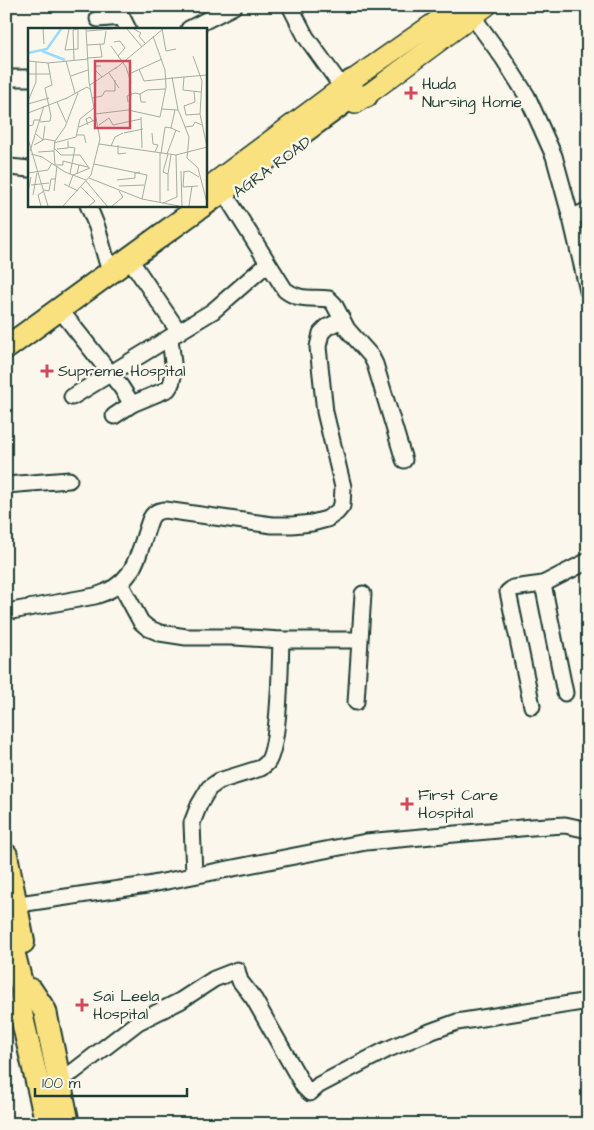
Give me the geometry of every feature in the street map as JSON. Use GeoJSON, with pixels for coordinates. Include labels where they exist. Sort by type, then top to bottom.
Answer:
{"type":"FeatureCollection","features":[{"type":"Feature","properties":{"kind":"highway"},"geometry":{"type":"LineString","coordinates":[[206,202],[350,94]]}},
{"type":"Feature","properties":{"kind":"highway"},"geometry":{"type":"LineString","coordinates":[[6,348],[201,206]]}},
{"type":"Feature","properties":{"kind":"highway"},"geometry":{"type":"LineString","coordinates":[[6,855],[10,911],[26,1003],[58,1124]]}},
{"type":"Feature","properties":{"kind":"highway"},"geometry":{"type":"LineString","coordinates":[[26,1003],[44,1011],[68,1124]]}},
{"type":"Feature","properties":{"kind":"highway"},"geometry":{"type":"LineString","coordinates":[[26,1003],[20,1009],[47,1124]]}},
{"type":"Feature","properties":{"kind":"main road","name":"AGRA ROAD"},"geometry":{"type":"LineString","coordinates":[[206,188],[350,94],[470,9]]}},
{"type":"Feature","properties":{"kind":"main road","name":"AGRA ROAD"},"geometry":{"type":"LineString","coordinates":[[6,358],[333,124],[350,94]]}},
{"type":"Feature","properties":{"kind":"main road"},"geometry":{"type":"LineString","coordinates":[[6,338],[183,206]]}},
{"type":"Feature","properties":{"kind":"street"},"geometry":{"type":"LineString","coordinates":[[191,28],[234,6]]}},
{"type":"Feature","properties":{"kind":"street"},"geometry":{"type":"LineString","coordinates":[[290,6],[306,37],[350,94]]}},
{"type":"Feature","properties":{"kind":"street"},"geometry":{"type":"LineString","coordinates":[[470,9],[527,96],[554,156],[588,291]]}},
{"type":"Feature","properties":{"kind":"street"},"geometry":{"type":"LineString","coordinates":[[98,19],[122,17],[128,28]]}},
{"type":"Feature","properties":{"kind":"street"},"geometry":{"type":"LineString","coordinates":[[6,80],[28,78]]}},
{"type":"Feature","properties":{"kind":"street"},"geometry":{"type":"LineString","coordinates":[[6,164],[10,167],[28,169]]}},
{"type":"Feature","properties":{"kind":"street"},"geometry":{"type":"LineString","coordinates":[[228,198],[267,264],[285,290],[293,296],[302,299],[329,299],[334,304],[342,320],[374,364],[404,460]]}},
{"type":"Feature","properties":{"kind":"street"},"geometry":{"type":"LineString","coordinates":[[88,206],[97,227],[107,262]]}},
{"type":"Feature","properties":{"kind":"street"},"geometry":{"type":"LineString","coordinates":[[571,218],[588,210]]}},
{"type":"Feature","properties":{"kind":"street"},"geometry":{"type":"LineString","coordinates":[[72,397],[111,375],[227,300],[249,278],[267,264]]}},
{"type":"Feature","properties":{"kind":"street"},"geometry":{"type":"LineString","coordinates":[[114,416],[132,404],[163,392],[172,385],[174,335],[135,267]]}},
{"type":"Feature","properties":{"kind":"street"},"geometry":{"type":"LineString","coordinates":[[65,316],[132,404]]}},
{"type":"Feature","properties":{"kind":"street"},"geometry":{"type":"LineString","coordinates":[[6,612],[95,596],[121,585],[129,575],[135,562],[153,514],[158,511],[165,510],[292,525],[327,519],[337,512],[342,506],[343,487],[326,412],[318,347],[322,333],[327,327],[342,320]]}},
{"type":"Feature","properties":{"kind":"street"},"geometry":{"type":"LineString","coordinates":[[6,485],[68,480]]}},
{"type":"Feature","properties":{"kind":"street"},"geometry":{"type":"LineString","coordinates":[[532,706],[508,592],[513,588],[543,584],[588,561]]}},
{"type":"Feature","properties":{"kind":"street"},"geometry":{"type":"LineString","coordinates":[[543,584],[565,693]]}},
{"type":"Feature","properties":{"kind":"street"},"geometry":{"type":"LineString","coordinates":[[121,585],[141,622],[148,628],[160,633],[186,637],[235,636],[282,640],[359,640]]}},
{"type":"Feature","properties":{"kind":"street"},"geometry":{"type":"LineString","coordinates":[[356,702],[362,594]]}},
{"type":"Feature","properties":{"kind":"street"},"geometry":{"type":"LineString","coordinates":[[194,875],[192,823],[198,805],[209,788],[219,781],[261,768],[267,764],[270,756],[278,713],[282,640]]}},
{"type":"Feature","properties":{"kind":"street"},"geometry":{"type":"LineString","coordinates":[[10,911],[366,842],[565,825],[588,830]]}},
{"type":"Feature","properties":{"kind":"street"},"geometry":{"type":"LineString","coordinates":[[58,1080],[74,1072],[138,1022],[180,1001],[214,979],[236,970],[240,981],[254,999],[304,1087],[310,1093],[319,1085],[386,1050],[407,1040],[457,1022],[588,1002]]}},
{"type":"Feature","properties":{"kind":"place","name":"Huda Nursing Home"},"geometry":{"type":"Point","coordinates":[411,93]}},
{"type":"Feature","properties":{"kind":"place","name":"Supreme Hospital"},"geometry":{"type":"Point","coordinates":[47,371]}},
{"type":"Feature","properties":{"kind":"place","name":"First Care Hospital"},"geometry":{"type":"Point","coordinates":[407,804]}},
{"type":"Feature","properties":{"kind":"place","name":"Sai Leela Hospital"},"geometry":{"type":"Point","coordinates":[82,1005]}}]}
